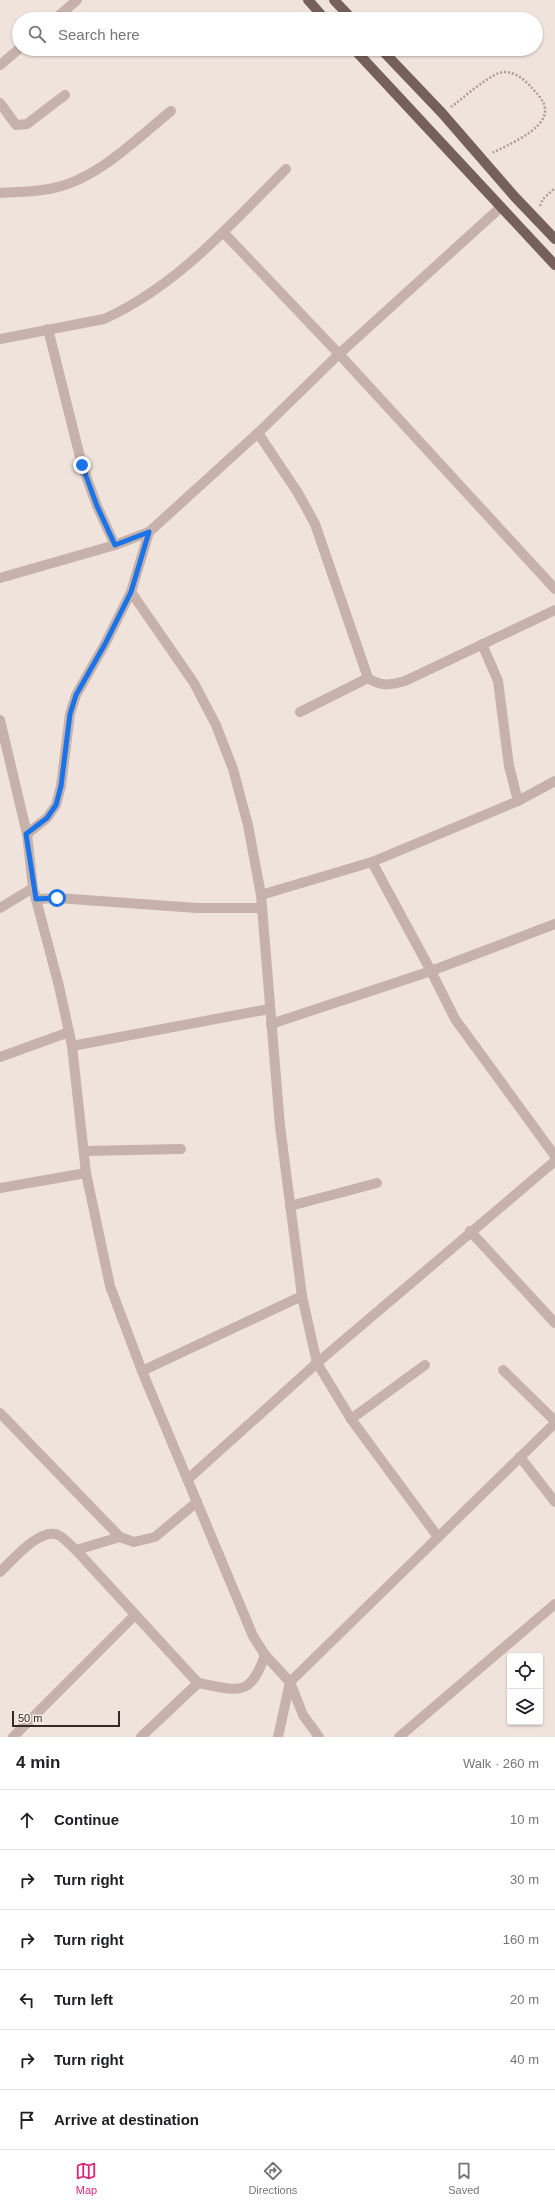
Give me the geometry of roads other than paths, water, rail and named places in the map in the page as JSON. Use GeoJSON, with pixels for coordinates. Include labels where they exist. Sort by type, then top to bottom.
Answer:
{"type":"FeatureCollection","features":[{"type":"Feature","properties":{"kind":"main road"},"geometry":{"type":"LineString","coordinates":[[308,0],[319,12]]}},
{"type":"Feature","properties":{"kind":"main road"},"geometry":{"type":"LineString","coordinates":[[334,0],[345,12]]}},
{"type":"Feature","properties":{"kind":"main road"},"geometry":{"type":"LineString","coordinates":[[361,56],[555,265]]}},
{"type":"Feature","properties":{"kind":"main road"},"geometry":{"type":"LineString","coordinates":[[388,56],[442,113],[514,196],[555,239]]}},
{"type":"Feature","properties":{"kind":"street"},"geometry":{"type":"LineString","coordinates":[[63,12],[77,0]]}},
{"type":"Feature","properties":{"kind":"street"},"geometry":{"type":"LineString","coordinates":[[0,64],[12,55]]}},
{"type":"Feature","properties":{"kind":"street"},"geometry":{"type":"LineString","coordinates":[[0,103],[16,125],[21,125],[28,124],[65,95]]}},
{"type":"Feature","properties":{"kind":"street"},"geometry":{"type":"LineString","coordinates":[[0,193],[49,189],[68,184],[95,170],[171,111]]}},
{"type":"Feature","properties":{"kind":"street"},"geometry":{"type":"LineString","coordinates":[[0,339],[104,319],[118,313],[171,278],[223,232],[286,169]]}},
{"type":"Feature","properties":{"kind":"street"},"geometry":{"type":"LineString","coordinates":[[0,578],[115,545],[149,532],[258,433],[339,354],[502,207]]}},
{"type":"Feature","properties":{"kind":"street"},"geometry":{"type":"LineString","coordinates":[[223,232],[339,354],[555,589]]}},
{"type":"Feature","properties":{"kind":"street"},"geometry":{"type":"LineString","coordinates":[[48,329],[82,465],[97,506],[115,545]]}},
{"type":"Feature","properties":{"kind":"street"},"geometry":{"type":"LineString","coordinates":[[258,433],[298,493],[315,524],[368,678],[377,684],[388,685],[405,681],[555,610]]}},
{"type":"Feature","properties":{"kind":"street"},"geometry":{"type":"LineString","coordinates":[[26,834],[47,818],[56,805],[61,786],[70,714],[76,695],[105,644],[131,592],[149,532]]}},
{"type":"Feature","properties":{"kind":"street"},"geometry":{"type":"LineString","coordinates":[[131,592],[194,683],[216,725],[233,769],[248,825],[261,895],[269,1009],[280,1126],[290,1206],[302,1296],[317,1363],[351,1419],[438,1537]]}},
{"type":"Feature","properties":{"kind":"street"},"geometry":{"type":"LineString","coordinates":[[482,644],[500,688],[509,766],[518,800]]}},
{"type":"Feature","properties":{"kind":"street"},"geometry":{"type":"LineString","coordinates":[[300,712],[368,678]]}},
{"type":"Feature","properties":{"kind":"street"},"geometry":{"type":"LineString","coordinates":[[0,720],[4,762],[26,834],[33,888],[59,986],[72,1046],[86,1173],[110,1286],[142,1371],[253,1636],[265,1655],[290,1682],[303,1715],[319,1737]]}},
{"type":"Feature","properties":{"kind":"street"},"geometry":{"type":"LineString","coordinates":[[261,895],[372,862],[518,800],[555,781]]}},
{"type":"Feature","properties":{"kind":"street"},"geometry":{"type":"LineString","coordinates":[[372,862],[431,971],[455,1019],[555,1156]]}},
{"type":"Feature","properties":{"kind":"street"},"geometry":{"type":"LineString","coordinates":[[0,908],[33,888]]}},
{"type":"Feature","properties":{"kind":"street"},"geometry":{"type":"LineString","coordinates":[[36,899],[57,898],[197,908],[262,908]]}},
{"type":"Feature","properties":{"kind":"street"},"geometry":{"type":"LineString","coordinates":[[271,1024],[431,971],[555,924]]}},
{"type":"Feature","properties":{"kind":"street"},"geometry":{"type":"LineString","coordinates":[[72,1046],[269,1009]]}},
{"type":"Feature","properties":{"kind":"street"},"geometry":{"type":"LineString","coordinates":[[0,1057],[69,1032]]}},
{"type":"Feature","properties":{"kind":"street"},"geometry":{"type":"LineString","coordinates":[[84,1151],[181,1149]]}},
{"type":"Feature","properties":{"kind":"street"},"geometry":{"type":"LineString","coordinates":[[188,1479],[317,1363],[470,1231],[555,1161]]}},
{"type":"Feature","properties":{"kind":"street"},"geometry":{"type":"LineString","coordinates":[[0,1188],[86,1173]]}},
{"type":"Feature","properties":{"kind":"street"},"geometry":{"type":"LineString","coordinates":[[290,1206],[377,1183]]}},
{"type":"Feature","properties":{"kind":"street"},"geometry":{"type":"LineString","coordinates":[[470,1231],[555,1323]]}},
{"type":"Feature","properties":{"kind":"street"},"geometry":{"type":"LineString","coordinates":[[142,1371],[302,1296]]}},
{"type":"Feature","properties":{"kind":"street"},"geometry":{"type":"LineString","coordinates":[[351,1419],[425,1365]]}},
{"type":"Feature","properties":{"kind":"street"},"geometry":{"type":"LineString","coordinates":[[278,1737],[290,1682],[555,1422],[503,1370]]}},
{"type":"Feature","properties":{"kind":"street"},"geometry":{"type":"LineString","coordinates":[[0,1413],[120,1537],[134,1542],[155,1537],[197,1502]]}},
{"type":"Feature","properties":{"kind":"street"},"geometry":{"type":"LineString","coordinates":[[520,1457],[555,1502]]}},
{"type":"Feature","properties":{"kind":"street"},"geometry":{"type":"LineString","coordinates":[[0,1572],[37,1537],[47,1533],[58,1534],[76,1550],[198,1683],[234,1689],[247,1686],[254,1681],[259,1674],[265,1655]]}},
{"type":"Feature","properties":{"kind":"street"},"geometry":{"type":"LineString","coordinates":[[76,1550],[120,1537]]}},
{"type":"Feature","properties":{"kind":"street"},"geometry":{"type":"LineString","coordinates":[[399,1737],[555,1604]]}},
{"type":"Feature","properties":{"kind":"street"},"geometry":{"type":"LineString","coordinates":[[13,1737],[135,1615]]}},
{"type":"Feature","properties":{"kind":"street"},"geometry":{"type":"LineString","coordinates":[[141,1737],[198,1683]]}}]}
